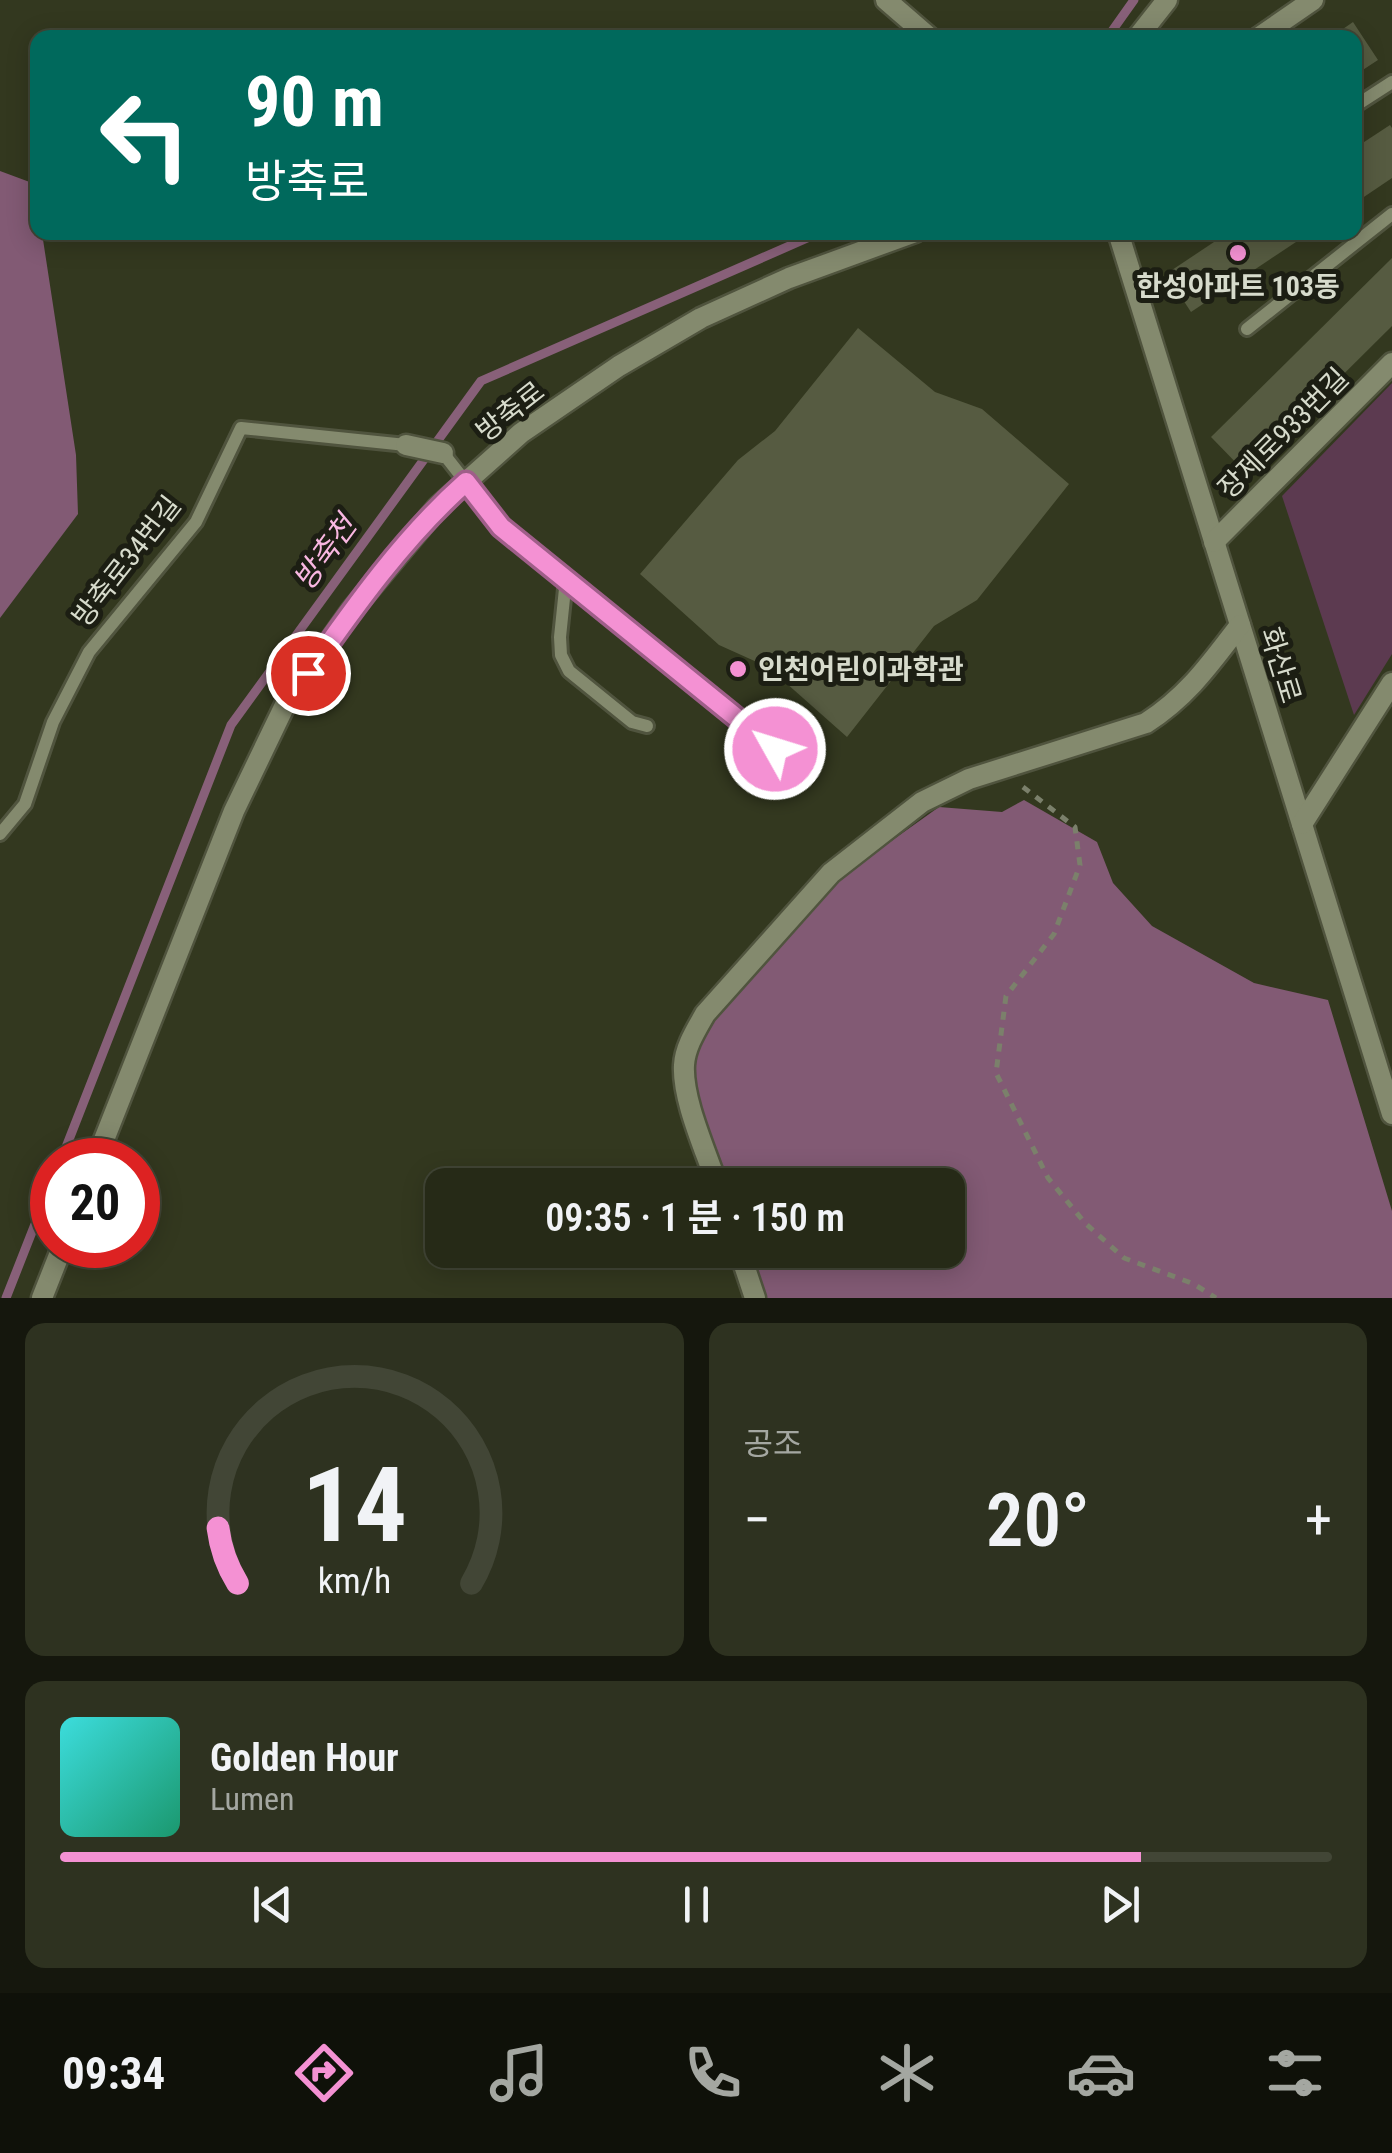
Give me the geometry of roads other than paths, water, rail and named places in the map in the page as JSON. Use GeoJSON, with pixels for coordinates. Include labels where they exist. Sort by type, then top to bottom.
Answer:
{"type":"FeatureCollection","features":[{"type":"Feature","properties":{"kind":"street"},"geometry":{"type":"LineString","coordinates":[[886,0],[921,30]]}},
{"type":"Feature","properties":{"kind":"street"},"geometry":{"type":"LineString","coordinates":[[1143,30],[1167,0]]}},
{"type":"Feature","properties":{"kind":"street"},"geometry":{"type":"LineString","coordinates":[[1269,30],[1312,0]]}},
{"type":"Feature","properties":{"kind":"street","name":"방축로"},"geometry":{"type":"LineString","coordinates":[[105,1138],[234,811],[286,705],[352,610],[438,507],[521,433],[619,366],[701,318],[789,278],[892,240]]}},
{"type":"Feature","properties":{"kind":"street","name":"화산로"},"geometry":{"type":"LineString","coordinates":[[1120,240],[1391,1105]]}},
{"type":"Feature","properties":{"kind":"street","name":"장제로933번길"},"geometry":{"type":"LineString","coordinates":[[1214,542],[1392,362]]}},
{"type":"Feature","properties":{"kind":"street","name":"방축로34번길"},"geometry":{"type":"LineString","coordinates":[[406,445],[443,453]]}},
{"type":"Feature","properties":{"kind":"street"},"geometry":{"type":"LineString","coordinates":[[711,1168],[685,1089],[684,1061],[692,1037],[704,1014],[830,873],[922,802],[969,779],[1146,723],[1172,706],[1197,680],[1240,625]]}},
{"type":"Feature","properties":{"kind":"street"},"geometry":{"type":"LineString","coordinates":[[1302,824],[1392,683]]}},
{"type":"Feature","properties":{"kind":"street"},"geometry":{"type":"LineString","coordinates":[[42,1298],[54,1268]]}},
{"type":"Feature","properties":{"kind":"street"},"geometry":{"type":"LineString","coordinates":[[745,1268],[755,1298]]}},
{"type":"Feature","properties":{"kind":"lane"},"geometry":{"type":"LineString","coordinates":[[1362,102],[1391,86]]}},
{"type":"Feature","properties":{"kind":"lane"},"geometry":{"type":"LineString","coordinates":[[1362,238],[1392,214]]}},
{"type":"Feature","properties":{"kind":"lane"},"geometry":{"type":"LineString","coordinates":[[1247,329],[1359,240]]}},
{"type":"Feature","properties":{"kind":"lane","name":"방축로34번길"},"geometry":{"type":"LineString","coordinates":[[0,834],[25,804],[54,722],[89,652],[196,522],[241,428],[406,445]]}},
{"type":"Feature","properties":{"kind":"lane","name":"방축로34번길"},"geometry":{"type":"LineString","coordinates":[[443,453],[501,527],[775,749]]}},
{"type":"Feature","properties":{"kind":"lane"},"geometry":{"type":"LineString","coordinates":[[566,580],[560,637],[561,655],[569,671],[632,722],[647,726]]}},
{"type":"Feature","properties":{"kind":"waterway","name":"방축천"},"geometry":{"type":"LineString","coordinates":[[1113,30],[1134,0]]}},
{"type":"Feature","properties":{"kind":"waterway","name":"방축천"},"geometry":{"type":"LineString","coordinates":[[70,1138],[231,725],[481,381],[803,240]]}},
{"type":"Feature","properties":{"kind":"waterway","name":"방축천"},"geometry":{"type":"LineString","coordinates":[[6,1298],[30,1237]]}},
{"type":"Feature","properties":{"kind":"place","name":"한성아파트 103동"},"geometry":{"type":"Point","coordinates":[1238,253]}},
{"type":"Feature","properties":{"kind":"place","name":"인천어린이과학관"},"geometry":{"type":"Point","coordinates":[738,669]}}]}
